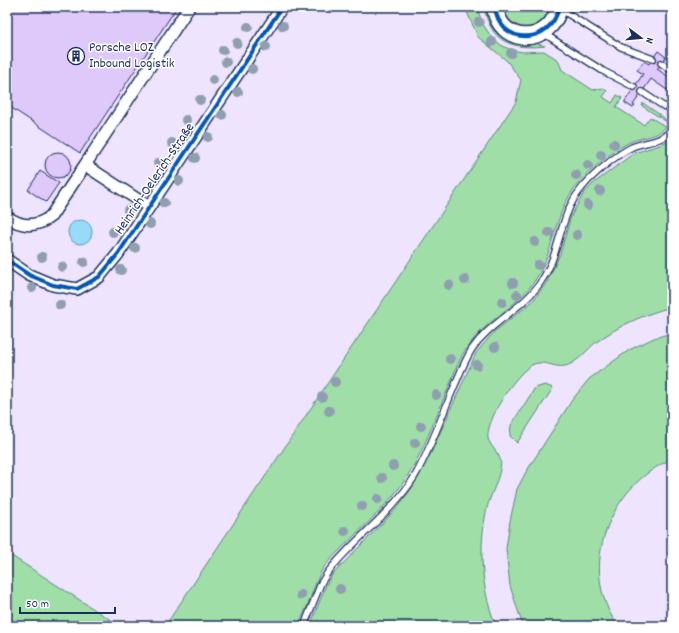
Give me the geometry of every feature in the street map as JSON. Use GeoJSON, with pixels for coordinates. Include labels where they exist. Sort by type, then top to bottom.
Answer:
{"type":"FeatureCollection","features":[{"type":"Feature","properties":{"kind":"street"},"geometry":{"type":"LineString","coordinates":[[7,217],[16,223],[34,225],[43,222],[51,216],[189,7]]}},
{"type":"Feature","properties":{"kind":"street","name":"Heinrich-Oelerich-Straße"},"geometry":{"type":"LineString","coordinates":[[7,260],[29,275],[53,285],[77,289],[99,277],[118,254],[150,208],[282,7]]}},
{"type":"Feature","properties":{"kind":"street"},"geometry":{"type":"LineString","coordinates":[[495,7],[498,19],[504,27],[512,33],[522,36],[533,36],[543,33],[551,26],[556,18],[559,7]]}},
{"type":"Feature","properties":{"kind":"street"},"geometry":{"type":"LineString","coordinates":[[85,165],[150,208]]}},
{"type":"Feature","properties":{"kind":"lane"},"geometry":{"type":"LineString","coordinates":[[559,7],[621,47],[653,59]]}},
{"type":"Feature","properties":{"kind":"lane"},"geometry":{"type":"LineString","coordinates":[[543,33],[603,71],[634,87]]}},
{"type":"Feature","properties":{"kind":"lane"},"geometry":{"type":"LineString","coordinates":[[661,64],[672,71]]}},
{"type":"Feature","properties":{"kind":"lane"},"geometry":{"type":"LineString","coordinates":[[642,92],[663,106],[672,108]]}},
{"type":"Feature","properties":{"kind":"lane"},"geometry":{"type":"LineString","coordinates":[[304,626],[309,617],[315,596],[328,572],[393,505],[415,475],[471,350],[490,329],[528,298],[543,280],[555,253],[566,214],[580,189],[590,179],[624,152],[640,144],[658,140],[672,129]]}},
{"type":"Feature","properties":{"kind":"shaded area"},"geometry":{"type":"Polygon","coordinates":[[[7,7],[672,7],[672,626],[120,626],[7,553],[7,7]]]}},
{"type":"Feature","properties":{"kind":"green space"},"geometry":{"type":"Polygon","coordinates":[[[462,7],[477,7],[482,23],[490,35],[501,45],[511,50],[523,52],[544,51],[558,60],[562,70],[593,90],[603,88],[607,91],[603,97],[612,103],[617,95],[622,98],[616,107],[644,125],[650,117],[666,127],[657,134],[633,141],[621,147],[601,162],[577,185],[569,196],[564,207],[547,256],[536,279],[521,297],[476,336],[468,346],[458,364],[426,440],[410,472],[391,498],[323,568],[305,612],[297,626],[165,626],[516,102],[521,80],[507,61],[478,37],[467,12],[462,7]]]}},
{"type":"Feature","properties":{"kind":"green space"},"geometry":{"type":"Polygon","coordinates":[[[484,7],[488,7],[534,43],[545,46],[522,47],[504,41],[497,36],[491,28],[484,7]]]}},
{"type":"Feature","properties":{"kind":"green space"},"geometry":{"type":"Polygon","coordinates":[[[502,7],[550,7],[548,16],[543,23],[529,29],[521,28],[513,24],[507,17],[502,7]]]}},
{"type":"Feature","properties":{"kind":"green space"},"geometry":{"type":"Polygon","coordinates":[[[643,103],[663,117],[667,122],[642,106],[643,103]]]}},
{"type":"Feature","properties":{"kind":"green space"},"geometry":{"type":"Polygon","coordinates":[[[672,138],[672,307],[651,313],[622,326],[595,343],[580,358],[568,365],[558,366],[539,363],[527,368],[503,397],[491,421],[488,431],[488,439],[499,456],[501,464],[487,508],[484,523],[482,538],[482,568],[487,597],[496,626],[310,626],[326,585],[332,575],[396,509],[412,488],[431,453],[476,353],[494,332],[532,302],[547,282],[560,254],[571,216],[584,193],[594,183],[634,153],[660,145],[672,138]]]}},
{"type":"Feature","properties":{"kind":"green space"},"geometry":{"type":"Polygon","coordinates":[[[672,333],[672,459],[650,471],[632,488],[617,508],[606,530],[600,555],[600,579],[606,603],[618,626],[523,626],[510,586],[506,549],[517,489],[526,472],[572,400],[589,379],[629,350],[654,338],[672,333]]]}},
{"type":"Feature","properties":{"kind":"green space"},"geometry":{"type":"Polygon","coordinates":[[[545,385],[553,388],[517,443],[510,436],[511,425],[535,388],[545,385]]]}},
{"type":"Feature","properties":{"kind":"green space"},"geometry":{"type":"Polygon","coordinates":[[[7,553],[120,626],[7,626],[7,553]]]}},
{"type":"Feature","properties":{"kind":"water"},"geometry":{"type":"Polygon","coordinates":[[[80,220],[89,223],[92,232],[89,241],[80,244],[71,241],[68,232],[71,223],[80,220]]]}},
{"type":"Feature","properties":{"kind":"building","name":"Porsche LOZ Inbound Logistik"},"geometry":{"type":"Polygon","coordinates":[[[7,7],[177,7],[80,153],[7,105],[7,7]]]}},
{"type":"Feature","properties":{"kind":"building"},"geometry":{"type":"Polygon","coordinates":[[[658,51],[666,57],[657,69],[672,79],[672,83],[667,90],[651,79],[633,105],[635,106],[633,108],[625,103],[625,101],[643,74],[637,70],[644,61],[649,64],[658,51]]]}},
{"type":"Feature","properties":{"kind":"building"},"geometry":{"type":"Polygon","coordinates":[[[58,152],[68,155],[71,165],[68,175],[58,178],[48,175],[45,165],[48,155],[58,152]]]}},
{"type":"Feature","properties":{"kind":"building"},"geometry":{"type":"Polygon","coordinates":[[[40,171],[59,183],[46,202],[28,190],[40,171]]]}},
{"type":"Feature","properties":{"kind":"cycle path"},"geometry":{"type":"LineString","coordinates":[[7,260],[29,275],[53,285],[77,289],[99,277],[118,254],[282,7]]}},
{"type":"Feature","properties":{"kind":"cycle path"},"geometry":{"type":"LineString","coordinates":[[495,7],[499,20],[506,29],[515,34],[526,36],[536,34],[546,29],[554,20],[559,7]]}},
{"type":"Feature","properties":{"kind":"place","name":"Porsche LOZ Inbound Logistik"},"geometry":{"type":"Point","coordinates":[76,56]}}]}
